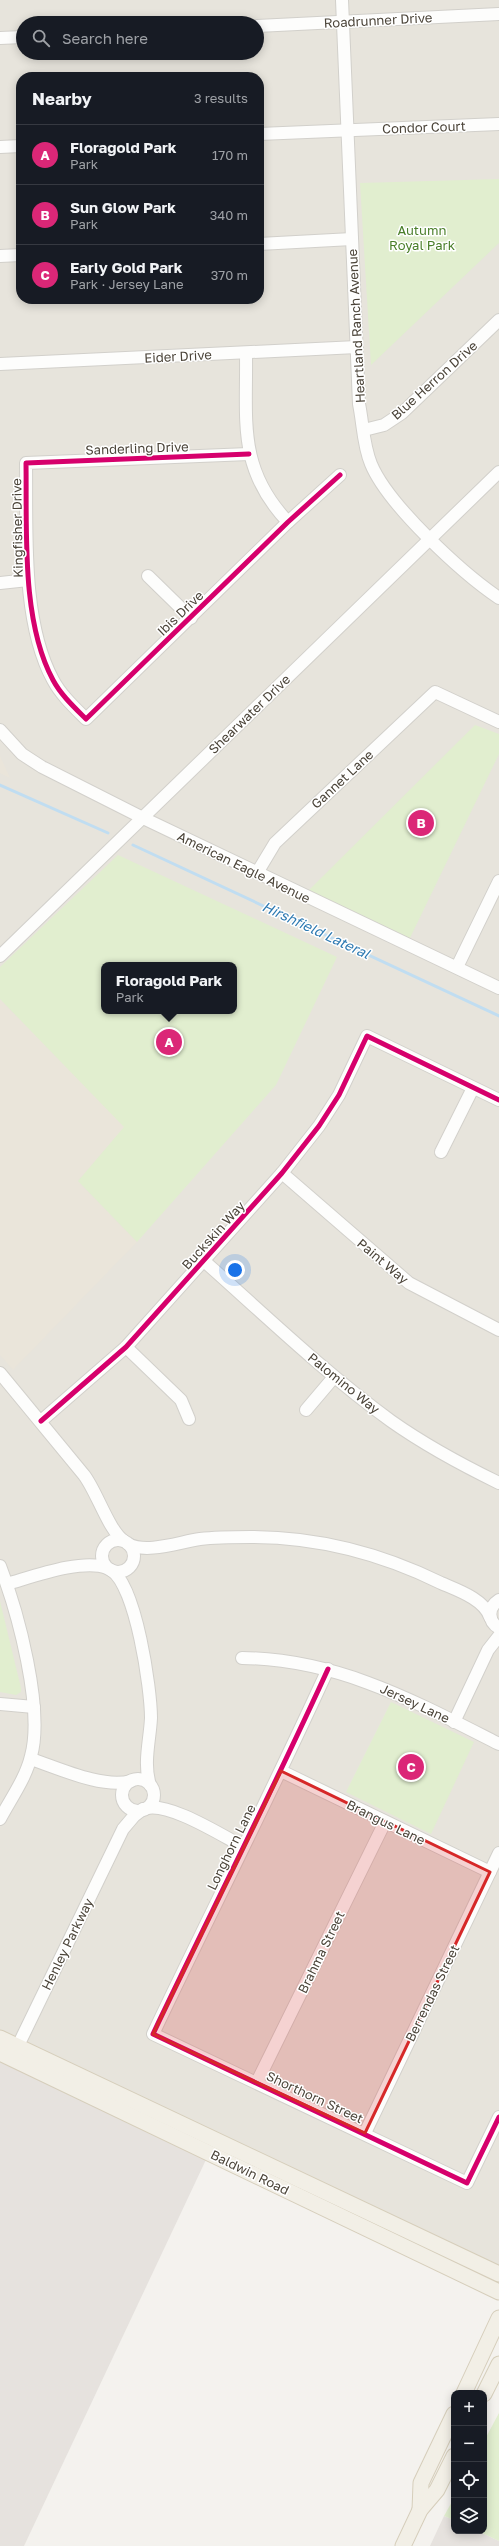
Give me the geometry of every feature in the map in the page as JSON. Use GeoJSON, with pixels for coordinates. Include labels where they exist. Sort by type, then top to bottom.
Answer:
{"type":"FeatureCollection","features":[{"type":"Feature","properties":{"kind":"main road","name":"Baldwin Road"},"geometry":{"type":"LineString","coordinates":[[0,2038],[10,2053],[95,2098],[499,2292]]}},
{"type":"Feature","properties":{"kind":"main road","name":"Baldwin Road"},"geometry":{"type":"LineString","coordinates":[[10,2053],[166,2116],[499,2274]]}},
{"type":"Feature","properties":{"kind":"main road"},"geometry":{"type":"LineString","coordinates":[[95,2098],[99,2094],[104,2095],[141,2112],[166,2116]]}},
{"type":"Feature","properties":{"kind":"main road"},"geometry":{"type":"LineString","coordinates":[[465,2390],[499,2318]]}},
{"type":"Feature","properties":{"kind":"main road"},"geometry":{"type":"LineString","coordinates":[[486,2390],[499,2364]]}},
{"type":"Feature","properties":{"kind":"main road"},"geometry":{"type":"LineString","coordinates":[[420,2510],[421,2483],[451,2420]]}},
{"type":"Feature","properties":{"kind":"main road"},"geometry":{"type":"LineString","coordinates":[[403,2546],[420,2510],[437,2490],[451,2462]]}},
{"type":"Feature","properties":{"kind":"street","name":"Heartland Ranch Avenue"},"geometry":{"type":"LineString","coordinates":[[342,0],[359,404],[366,449],[380,480],[431,538],[471,579],[499,598]]}},
{"type":"Feature","properties":{"kind":"street","name":"Roadrunner Drive"},"geometry":{"type":"LineString","coordinates":[[264,26],[499,14]]}},
{"type":"Feature","properties":{"kind":"street"},"geometry":{"type":"LineString","coordinates":[[0,38],[16,37]]}},
{"type":"Feature","properties":{"kind":"street","name":"Condor Court"},"geometry":{"type":"LineString","coordinates":[[264,134],[499,124]]}},
{"type":"Feature","properties":{"kind":"street"},"geometry":{"type":"LineString","coordinates":[[0,147],[16,146]]}},
{"type":"Feature","properties":{"kind":"street"},"geometry":{"type":"LineString","coordinates":[[264,244],[352,239]]}},
{"type":"Feature","properties":{"kind":"street"},"geometry":{"type":"LineString","coordinates":[[0,256],[16,255]]}},
{"type":"Feature","properties":{"kind":"street","name":"Blue Herron Drive"},"geometry":{"type":"LineString","coordinates":[[364,430],[384,425],[402,413],[499,320]]}},
{"type":"Feature","properties":{"kind":"street","name":"Eider Drive"},"geometry":{"type":"LineString","coordinates":[[0,364],[357,347]]}},
{"type":"Feature","properties":{"kind":"street"},"geometry":{"type":"LineString","coordinates":[[246,352],[249,454],[263,490],[272,505],[288,522]]}},
{"type":"Feature","properties":{"kind":"street","name":"Sanderling Drive"},"geometry":{"type":"LineString","coordinates":[[26,463],[249,454]]}},
{"type":"Feature","properties":{"kind":"street","name":"Kingfisher Drive"},"geometry":{"type":"LineString","coordinates":[[26,463],[28,580],[40,650],[46,667],[63,696],[86,720]]}},
{"type":"Feature","properties":{"kind":"street","name":"Shearwater Drive"},"geometry":{"type":"LineString","coordinates":[[0,956],[499,472]]}},
{"type":"Feature","properties":{"kind":"street","name":"Ibis Drive"},"geometry":{"type":"LineString","coordinates":[[86,720],[288,522],[340,475]]}},
{"type":"Feature","properties":{"kind":"street"},"geometry":{"type":"LineString","coordinates":[[148,576],[191,618]]}},
{"type":"Feature","properties":{"kind":"street"},"geometry":{"type":"LineString","coordinates":[[0,582],[28,580]]}},
{"type":"Feature","properties":{"kind":"street","name":"Gannet Lane"},"geometry":{"type":"LineString","coordinates":[[257,873],[275,843],[435,692],[499,722]]}},
{"type":"Feature","properties":{"kind":"street","name":"American Eagle Avenue"},"geometry":{"type":"LineString","coordinates":[[0,730],[14,746],[32,761],[143,818],[499,988]]}},
{"type":"Feature","properties":{"kind":"street"},"geometry":{"type":"LineString","coordinates":[[456,968],[499,881]]}},
{"type":"Feature","properties":{"kind":"street","name":"Buckskin Way"},"geometry":{"type":"LineString","coordinates":[[41,1421],[126,1347],[282,1173],[319,1126],[339,1095],[367,1036],[473,1088]]}},
{"type":"Feature","properties":{"kind":"street"},"geometry":{"type":"LineString","coordinates":[[441,1152],[473,1088],[499,1100]]}},
{"type":"Feature","properties":{"kind":"street","name":"Paint Way"},"geometry":{"type":"LineString","coordinates":[[282,1173],[409,1284],[499,1330]]}},
{"type":"Feature","properties":{"kind":"street","name":"Palomino Way"},"geometry":{"type":"LineString","coordinates":[[204,1261],[334,1377],[416,1437],[459,1463],[499,1483]]}},
{"type":"Feature","properties":{"kind":"street"},"geometry":{"type":"LineString","coordinates":[[126,1347],[181,1400],[190,1420]]}},
{"type":"Feature","properties":{"kind":"street"},"geometry":{"type":"LineString","coordinates":[[0,1373],[41,1421],[90,1483],[118,1536],[126,1542],[133,1551],[132,1562],[127,1576],[127,1592],[149,1689],[151,1717],[147,1758],[153,1798],[144,1809]]}},
{"type":"Feature","properties":{"kind":"street"},"geometry":{"type":"LineString","coordinates":[[306,1410],[334,1377]]}},
{"type":"Feature","properties":{"kind":"street"},"geometry":{"type":"LineString","coordinates":[[107,1516],[108,1536],[103,1549],[102,1560],[109,1569],[119,1577],[127,1592]]}},
{"type":"Feature","properties":{"kind":"street"},"geometry":{"type":"LineString","coordinates":[[80,1566],[115,1540],[136,1546],[157,1546],[201,1539],[240,1537],[288,1538],[324,1544],[392,1562],[471,1597],[489,1601],[498,1600]]}},
{"type":"Feature","properties":{"kind":"street"},"geometry":{"type":"LineString","coordinates":[[7,1584],[80,1566],[98,1565],[120,1572],[132,1562],[138,1554],[157,1546]]}},
{"type":"Feature","properties":{"kind":"street"},"geometry":{"type":"LineString","coordinates":[[0,1566],[7,1584],[32,1684],[35,1741],[31,1759],[0,1819]]}},
{"type":"Feature","properties":{"kind":"street"},"geometry":{"type":"LineString","coordinates":[[471,1597],[486,1610],[493,1621]]}},
{"type":"Feature","properties":{"kind":"street"},"geometry":{"type":"LineString","coordinates":[[488,1650],[493,1621],[491,1607],[498,1600]]}},
{"type":"Feature","properties":{"kind":"street"},"geometry":{"type":"LineString","coordinates":[[454,1722],[488,1650],[499,1636]]}},
{"type":"Feature","properties":{"kind":"street","name":"Jersey Lane"},"geometry":{"type":"LineString","coordinates":[[242,1658],[273,1658],[328,1669],[382,1688],[499,1744]]}},
{"type":"Feature","properties":{"kind":"street","name":"Longhorn Lane"},"geometry":{"type":"LineString","coordinates":[[153,2034],[242,1846],[281,1771],[328,1669]]}},
{"type":"Feature","properties":{"kind":"street"},"geometry":{"type":"LineString","coordinates":[[0,1704],[34,1707]]}},
{"type":"Feature","properties":{"kind":"street"},"geometry":{"type":"LineString","coordinates":[[123,1799],[124,1786],[131,1780],[147,1758]]}},
{"type":"Feature","properties":{"kind":"street"},"geometry":{"type":"LineString","coordinates":[[31,1759],[100,1781],[121,1783],[142,1779],[151,1787],[158,1799],[173,1811],[242,1846]]}},
{"type":"Feature","properties":{"kind":"street","name":"Brangus Lane"},"geometry":{"type":"LineString","coordinates":[[281,1771],[490,1872]]}},
{"type":"Feature","properties":{"kind":"street"},"geometry":{"type":"LineString","coordinates":[[100,1781],[119,1794],[129,1808],[144,1809],[154,1807],[173,1811]]}},
{"type":"Feature","properties":{"kind":"street","name":"Henley Parkway"},"geometry":{"type":"LineString","coordinates":[[123,1799],[125,1811],[123,1829]]}},
{"type":"Feature","properties":{"kind":"street","name":"Henley Parkway"},"geometry":{"type":"LineString","coordinates":[[10,2053],[123,1829],[134,1816],[144,1809]]}},
{"type":"Feature","properties":{"kind":"street","name":"Brahma Street"},"geometry":{"type":"LineString","coordinates":[[258,2082],[385,1822]]}},
{"type":"Feature","properties":{"kind":"street","name":"Berrendas Street"},"geometry":{"type":"LineString","coordinates":[[365,2133],[499,1853]]}},
{"type":"Feature","properties":{"kind":"street","name":"Shorthorn Street"},"geometry":{"type":"LineString","coordinates":[[153,2034],[258,2082],[467,2183],[499,2117]]}},
{"type":"Feature","properties":{"kind":"highlighted area"},"geometry":{"type":"Polygon","coordinates":[[[281,1771],[490,1872],[365,2133],[153,2034],[281,1771]]]}},
{"type":"Feature","properties":{"kind":"shaded area"},"geometry":{"type":"Polygon","coordinates":[[[0,0],[499,0],[499,2291],[0,2047],[0,0]]]}},
{"type":"Feature","properties":{"kind":"shaded area"},"geometry":{"type":"Polygon","coordinates":[[[0,756],[10,778],[0,773],[0,756]]]}},
{"type":"Feature","properties":{"kind":"shaded area"},"geometry":{"type":"Polygon","coordinates":[[[0,999],[125,1127],[78,1181],[137,1242],[13,1370],[0,1355],[0,999]]]}},
{"type":"Feature","properties":{"kind":"shaded area"},"geometry":{"type":"Polygon","coordinates":[[[0,2050],[212,2147],[24,2546],[0,2546],[0,2050]]]}},
{"type":"Feature","properties":{"kind":"shaded area"},"geometry":{"type":"Polygon","coordinates":[[[444,2516],[451,2519],[451,2534],[484,2534],[499,2541],[499,2546],[430,2546],[444,2516]]]}},
{"type":"Feature","properties":{"kind":"green space","name":"Autumn Royal Park"},"geometry":{"type":"Polygon","coordinates":[[[499,179],[499,243],[371,365],[360,183],[499,179]]]}},
{"type":"Feature","properties":{"kind":"green space"},"geometry":{"type":"Polygon","coordinates":[[[475,725],[499,734],[499,754],[409,940],[307,892],[475,725]]]}},
{"type":"Feature","properties":{"kind":"green space"},"geometry":{"type":"Polygon","coordinates":[[[118,855],[337,957],[276,1085],[137,1242],[78,1181],[124,1127],[0,999],[0,967],[118,855]]]}},
{"type":"Feature","properties":{"kind":"green space"},"geometry":{"type":"Polygon","coordinates":[[[0,1601],[21,1688],[21,1692],[16,1695],[0,1692],[0,1601]]]}},
{"type":"Feature","properties":{"kind":"green space"},"geometry":{"type":"Polygon","coordinates":[[[391,1702],[474,1742],[431,1834],[346,1792],[391,1702]]]}},
{"type":"Feature","properties":{"kind":"green space"},"geometry":{"type":"Polygon","coordinates":[[[499,2413],[499,2541],[484,2534],[487,2534],[487,2435],[499,2413]]]}},
{"type":"Feature","properties":{"kind":"green space"},"geometry":{"type":"Polygon","coordinates":[[[451,2503],[451,2519],[444,2516],[451,2503]]]}},
{"type":"Feature","properties":{"kind":"waterway"},"geometry":{"type":"LineString","coordinates":[[0,785],[108,833]]}},
{"type":"Feature","properties":{"kind":"waterway","name":"Hirshfield Lateral"},"geometry":{"type":"LineString","coordinates":[[133,845],[499,1016]]}},
{"type":"Feature","properties":{"kind":"cycle path"},"geometry":{"type":"LineString","coordinates":[[249,454],[26,463],[28,574],[35,630],[43,656],[53,680],[64,696],[86,719],[288,522],[340,475]]}},
{"type":"Feature","properties":{"kind":"cycle path"},"geometry":{"type":"LineString","coordinates":[[41,1421],[126,1347],[282,1173],[319,1126],[339,1095],[367,1036],[499,1100]]}},
{"type":"Feature","properties":{"kind":"cycle path"},"geometry":{"type":"LineString","coordinates":[[328,1669],[153,2034],[467,2183],[499,2117]]}},
{"type":"Feature","properties":{"kind":"place","name":"Sun Glow Park"},"geometry":{"type":"Point","coordinates":[421,823]}},
{"type":"Feature","properties":{"kind":"place","name":"Floragold Park"},"geometry":{"type":"Point","coordinates":[169,1042]}},
{"type":"Feature","properties":{"kind":"place","name":"Early Gold Park"},"geometry":{"type":"Point","coordinates":[411,1767]}}]}
